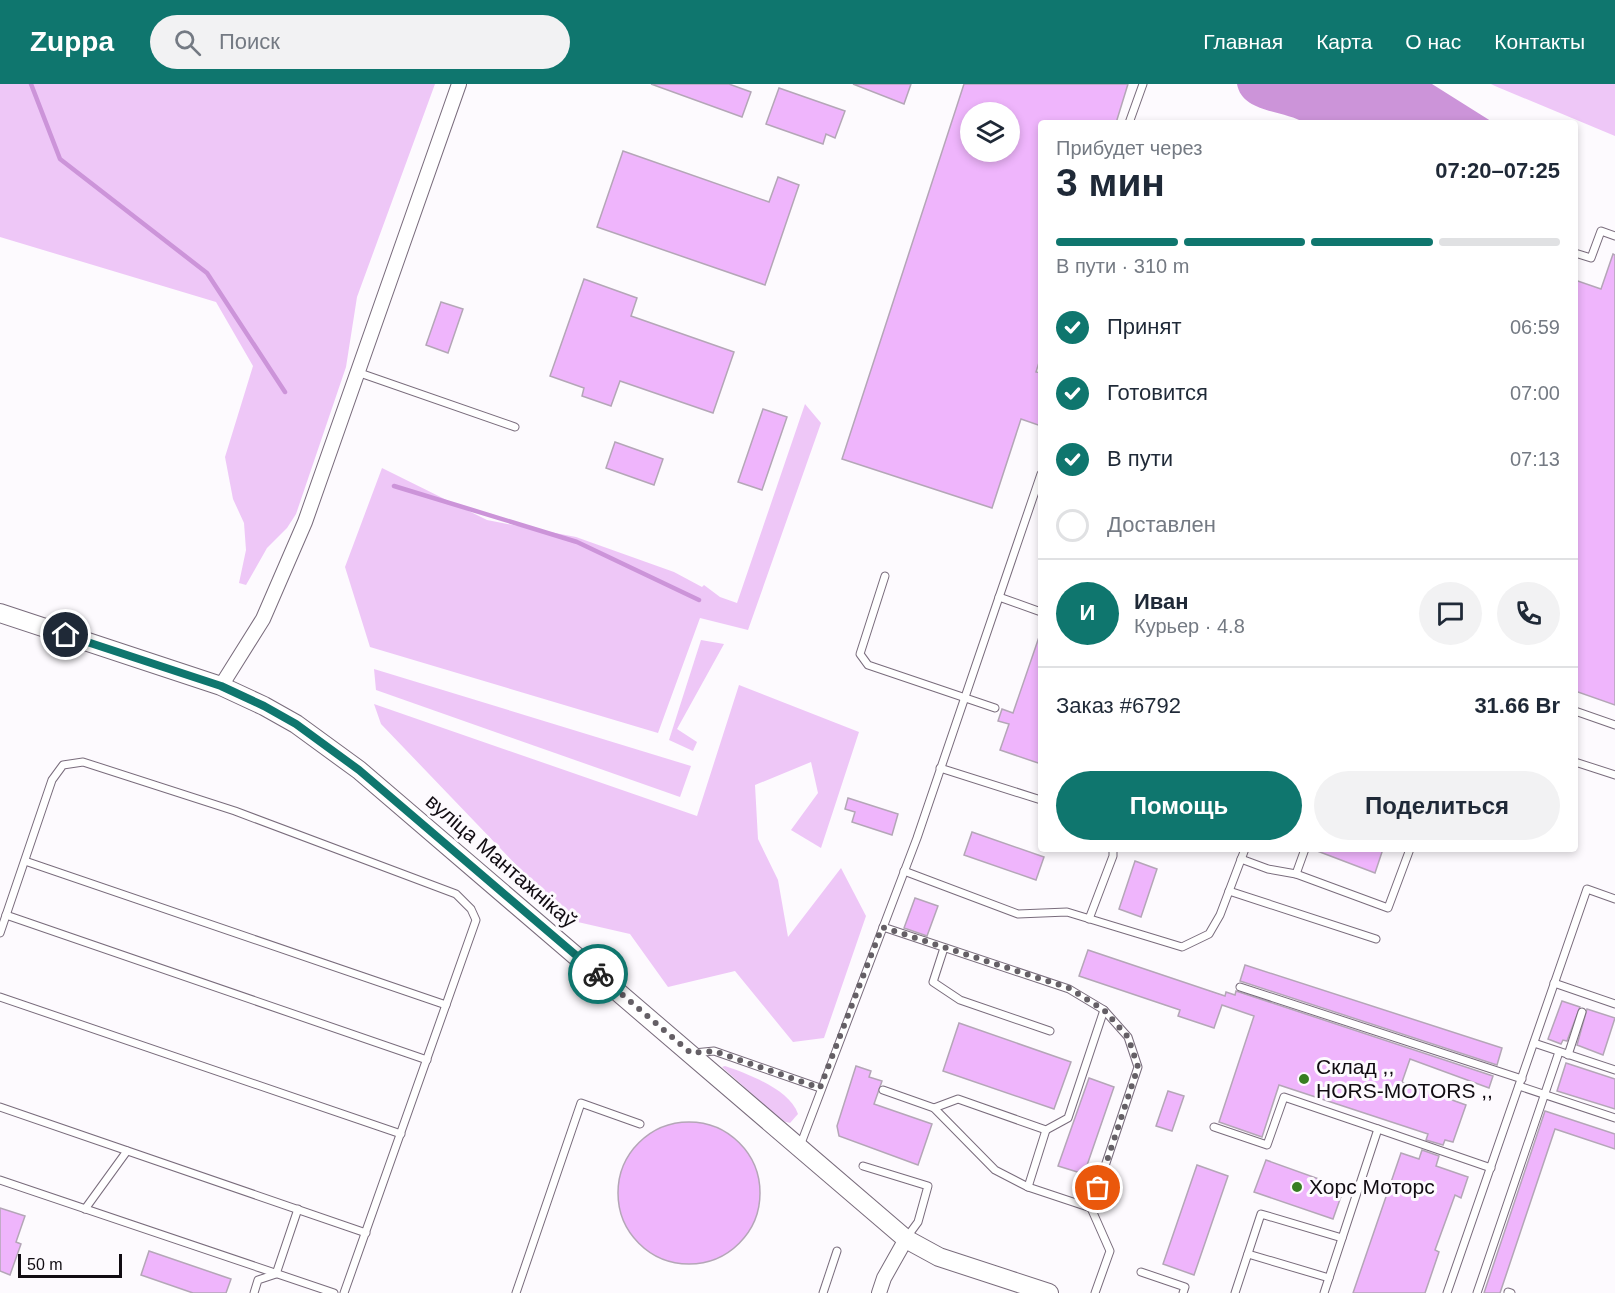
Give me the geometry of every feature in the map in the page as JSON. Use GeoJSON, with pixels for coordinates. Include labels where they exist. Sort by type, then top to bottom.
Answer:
{"type":"FeatureCollection","features":[{"type":"Feature","properties":{"kind":"street"},"geometry":{"type":"LineString","coordinates":[[221,686],[251,639],[276,591],[305,522],[459,84]]}},
{"type":"Feature","properties":{"kind":"street","name":"вуліца Мантажнікаў"},"geometry":{"type":"LineString","coordinates":[[0,613],[221,686],[296,724],[359,770],[906,1239],[939,1257],[1048,1293]]}},
{"type":"Feature","properties":{"kind":"street"},"geometry":{"type":"LineString","coordinates":[[879,1293],[884,1278],[906,1239]]}},
{"type":"Feature","properties":{"kind":"lane"},"geometry":{"type":"LineString","coordinates":[[1130,120],[1143,84]]}},
{"type":"Feature","properties":{"kind":"lane"},"geometry":{"type":"LineString","coordinates":[[1578,254],[1591,258],[1601,231],[1615,236]]}},
{"type":"Feature","properties":{"kind":"lane"},"geometry":{"type":"LineString","coordinates":[[357,372],[515,427]]}},
{"type":"Feature","properties":{"kind":"lane"},"geometry":{"type":"LineString","coordinates":[[799,1149],[820,1088],[904,871],[1038,483]]}},
{"type":"Feature","properties":{"kind":"lane"},"geometry":{"type":"LineString","coordinates":[[885,576],[860,654],[868,666],[995,708]]}},
{"type":"Feature","properties":{"kind":"lane"},"geometry":{"type":"LineString","coordinates":[[999,597],[1038,611]]}},
{"type":"Feature","properties":{"kind":"lane"},"geometry":{"type":"LineString","coordinates":[[1578,712],[1615,725]]}},
{"type":"Feature","properties":{"kind":"lane"},"geometry":{"type":"LineString","coordinates":[[0,933],[52,780],[63,765],[83,762],[235,811],[456,894],[471,909],[476,920],[344,1293]]}},
{"type":"Feature","properties":{"kind":"lane"},"geometry":{"type":"LineString","coordinates":[[1578,763],[1615,775]]}},
{"type":"Feature","properties":{"kind":"lane"},"geometry":{"type":"LineString","coordinates":[[940,768],[1038,800]]}},
{"type":"Feature","properties":{"kind":"lane"},"geometry":{"type":"LineString","coordinates":[[1089,919],[1113,852]]}},
{"type":"Feature","properties":{"kind":"lane"},"geometry":{"type":"LineString","coordinates":[[904,871],[1018,914],[1067,912],[1182,947],[1209,934],[1244,852]]}},
{"type":"Feature","properties":{"kind":"lane"},"geometry":{"type":"LineString","coordinates":[[1296,874],[1304,852]]}},
{"type":"Feature","properties":{"kind":"lane"},"geometry":{"type":"LineString","coordinates":[[1241,859],[1269,869],[1296,874],[1388,908],[1409,852]]}},
{"type":"Feature","properties":{"kind":"lane"},"geometry":{"type":"LineString","coordinates":[[25,861],[446,1005]]}},
{"type":"Feature","properties":{"kind":"lane"},"geometry":{"type":"LineString","coordinates":[[1447,1293],[1587,889],[1615,898]]}},
{"type":"Feature","properties":{"kind":"lane"},"geometry":{"type":"LineString","coordinates":[[1229,891],[1376,939]]}},
{"type":"Feature","properties":{"kind":"lane"},"geometry":{"type":"LineString","coordinates":[[6,915],[427,1060]]}},
{"type":"Feature","properties":{"kind":"lane"},"geometry":{"type":"LineString","coordinates":[[882,927],[1069,988],[1104,1010],[1128,1037],[1138,1067],[1091,1208],[1110,1251],[1095,1293]]}},
{"type":"Feature","properties":{"kind":"lane"},"geometry":{"type":"LineString","coordinates":[[944,948],[933,982],[960,1000],[1050,1031]]}},
{"type":"Feature","properties":{"kind":"lane"},"geometry":{"type":"LineString","coordinates":[[1554,983],[1615,1004]]}},
{"type":"Feature","properties":{"kind":"lane"},"geometry":{"type":"LineString","coordinates":[[1240,987],[1520,1082],[1544,1095],[1615,1118]]}},
{"type":"Feature","properties":{"kind":"lane"},"geometry":{"type":"LineString","coordinates":[[0,996],[400,1134]]}},
{"type":"Feature","properties":{"kind":"lane"},"geometry":{"type":"LineString","coordinates":[[1028,1187],[1046,1130],[1068,1118],[1104,1010]]}},
{"type":"Feature","properties":{"kind":"lane"},"geometry":{"type":"LineString","coordinates":[[1568,1055],[1582,1012]]}},
{"type":"Feature","properties":{"kind":"lane"},"geometry":{"type":"LineString","coordinates":[[1534,1043],[1614,1070],[1615,1061]]}},
{"type":"Feature","properties":{"kind":"lane"},"geometry":{"type":"LineString","coordinates":[[691,1053],[714,1051],[820,1088]]}},
{"type":"Feature","properties":{"kind":"lane"},"geometry":{"type":"LineString","coordinates":[[1477,1293],[1559,1052]]}},
{"type":"Feature","properties":{"kind":"lane"},"geometry":{"type":"LineString","coordinates":[[882,1090],[934,1108],[995,1170],[1028,1187],[1091,1208]]}},
{"type":"Feature","properties":{"kind":"lane"},"geometry":{"type":"LineString","coordinates":[[1214,1127],[1267,1145],[1284,1097],[1491,1168]]}},
{"type":"Feature","properties":{"kind":"lane"},"geometry":{"type":"LineString","coordinates":[[934,1108],[958,1099],[1046,1130]]}},
{"type":"Feature","properties":{"kind":"lane"},"geometry":{"type":"LineString","coordinates":[[516,1293],[581,1104],[640,1124]]}},
{"type":"Feature","properties":{"kind":"lane"},"geometry":{"type":"LineString","coordinates":[[0,1107],[366,1233]]}},
{"type":"Feature","properties":{"kind":"lane"},"geometry":{"type":"LineString","coordinates":[[1324,1293],[1378,1129]]}},
{"type":"Feature","properties":{"kind":"lane"},"geometry":{"type":"LineString","coordinates":[[85,1209],[127,1151]]}},
{"type":"Feature","properties":{"kind":"lane"},"geometry":{"type":"LineString","coordinates":[[863,1166],[928,1186],[918,1222],[906,1239]]}},
{"type":"Feature","properties":{"kind":"lane"},"geometry":{"type":"LineString","coordinates":[[0,1180],[334,1293]]}},
{"type":"Feature","properties":{"kind":"lane"},"geometry":{"type":"LineString","coordinates":[[276,1274],[298,1209]]}},
{"type":"Feature","properties":{"kind":"lane"},"geometry":{"type":"LineString","coordinates":[[1235,1293],[1260,1214],[1342,1238]]}},
{"type":"Feature","properties":{"kind":"lane"},"geometry":{"type":"LineString","coordinates":[[823,1293],[837,1251]]}},
{"type":"Feature","properties":{"kind":"lane"},"geometry":{"type":"LineString","coordinates":[[1248,1254],[1329,1278]]}},
{"type":"Feature","properties":{"kind":"lane"},"geometry":{"type":"LineString","coordinates":[[1141,1272],[1185,1287],[1183,1293]]}},
{"type":"Feature","properties":{"kind":"lane"},"geometry":{"type":"LineString","coordinates":[[254,1293],[258,1281],[276,1274]]}},
{"type":"Feature","properties":{"kind":"shaded area"},"geometry":{"type":"Polygon","coordinates":[[[0,84],[435,84],[357,297],[346,367],[296,514],[287,528],[267,548],[246,585],[239,583],[246,550],[244,523],[233,499],[225,457],[253,366],[216,302],[0,237],[0,84]]]}},
{"type":"Feature","properties":{"kind":"shaded area"},"geometry":{"type":"Polygon","coordinates":[[[1237,84],[1432,84],[1489,120],[1298,120],[1255,106],[1240,93],[1237,84]]]}},
{"type":"Feature","properties":{"kind":"shaded area"},"geometry":{"type":"Polygon","coordinates":[[[1491,84],[1615,84],[1615,136],[1578,120],[1491,84]]]}},
{"type":"Feature","properties":{"kind":"shaded area"},"geometry":{"type":"Polygon","coordinates":[[[805,404],[821,423],[748,630],[700,618],[658,733],[370,647],[345,567],[382,468],[487,520],[576,537],[674,572],[702,587],[704,585],[720,597],[737,603],[805,404]]]}},
{"type":"Feature","properties":{"kind":"shaded area"},"geometry":{"type":"Polygon","coordinates":[[[701,640],[724,644],[677,729],[697,742],[693,751],[669,740],[701,640]]]}},
{"type":"Feature","properties":{"kind":"shaded area"},"geometry":{"type":"Polygon","coordinates":[[[374,669],[691,766],[680,797],[376,690],[374,669]]]}},
{"type":"Feature","properties":{"kind":"shaded area"},"geometry":{"type":"Polygon","coordinates":[[[739,685],[859,732],[821,848],[791,830],[818,793],[811,762],[755,785],[758,839],[778,880],[788,937],[841,868],[866,916],[824,1038],[793,1042],[735,971],[668,987],[630,934],[569,920],[381,724],[374,704],[697,816],[739,685]]]}},
{"type":"Feature","properties":{"kind":"shaded area"},"geometry":{"type":"Polygon","coordinates":[[[725,1066],[756,1078],[777,1090],[793,1105],[798,1114],[790,1123],[782,1121],[722,1067],[725,1066]]]}},
{"type":"Feature","properties":{"kind":"building"},"geometry":{"type":"Polygon","coordinates":[[[651,84],[729,84],[751,92],[742,117],[651,84]]]}},
{"type":"Feature","properties":{"kind":"building"},"geometry":{"type":"Polygon","coordinates":[[[853,84],[911,84],[904,104],[853,84]]]}},
{"type":"Feature","properties":{"kind":"building"},"geometry":{"type":"Polygon","coordinates":[[[964,84],[1128,84],[1117,120],[1038,120],[1038,366],[1036,372],[1038,372],[1038,425],[1021,419],[992,508],[842,459],[964,84]]]}},
{"type":"Feature","properties":{"kind":"building"},"geometry":{"type":"Polygon","coordinates":[[[779,88],[845,111],[835,138],[826,134],[823,144],[766,124],[779,88]]]}},
{"type":"Feature","properties":{"kind":"building"},"geometry":{"type":"Polygon","coordinates":[[[623,151],[769,202],[778,177],[799,185],[765,285],[597,227],[623,151]]]}},
{"type":"Feature","properties":{"kind":"building"},"geometry":{"type":"Polygon","coordinates":[[[1613,254],[1615,255],[1615,705],[1578,692],[1578,281],[1601,289],[1613,254]]]}},
{"type":"Feature","properties":{"kind":"building"},"geometry":{"type":"Polygon","coordinates":[[[584,279],[637,298],[631,316],[734,352],[713,413],[620,381],[611,406],[582,396],[584,388],[550,376],[584,279]]]}},
{"type":"Feature","properties":{"kind":"building"},"geometry":{"type":"Polygon","coordinates":[[[441,302],[463,309],[448,353],[426,345],[441,302]]]}},
{"type":"Feature","properties":{"kind":"building"},"geometry":{"type":"Polygon","coordinates":[[[763,409],[787,417],[762,490],[738,482],[763,409]]]}},
{"type":"Feature","properties":{"kind":"building"},"geometry":{"type":"Polygon","coordinates":[[[615,442],[663,459],[654,485],[606,468],[615,442]]]}},
{"type":"Feature","properties":{"kind":"building"},"geometry":{"type":"Polygon","coordinates":[[[1038,640],[1038,763],[1000,750],[1009,724],[998,721],[1002,709],[1013,713],[1038,640]]]}},
{"type":"Feature","properties":{"kind":"building"},"geometry":{"type":"Polygon","coordinates":[[[848,798],[898,814],[892,835],[852,822],[855,812],[845,809],[848,798]]]}},
{"type":"Feature","properties":{"kind":"building"},"geometry":{"type":"Polygon","coordinates":[[[972,832],[1044,857],[1036,880],[964,855],[972,832]]]}},
{"type":"Feature","properties":{"kind":"building"},"geometry":{"type":"Polygon","coordinates":[[[1320,852],[1382,852],[1375,873],[1320,852]]]}},
{"type":"Feature","properties":{"kind":"building"},"geometry":{"type":"Polygon","coordinates":[[[1135,861],[1157,869],[1141,917],[1119,909],[1135,861]]]}},
{"type":"Feature","properties":{"kind":"building"},"geometry":{"type":"Polygon","coordinates":[[[915,898],[938,906],[927,936],[904,928],[915,898]]]}},
{"type":"Feature","properties":{"kind":"building"},"geometry":{"type":"Polygon","coordinates":[[[1088,950],[1225,996],[1226,992],[1235,995],[1236,991],[1493,1076],[1489,1088],[1410,1059],[1402,1082],[1466,1105],[1453,1142],[1445,1140],[1443,1145],[1426,1140],[1428,1134],[1279,1085],[1262,1137],[1219,1122],[1254,1016],[1222,1005],[1214,1028],[1178,1016],[1180,1010],[1079,976],[1088,950]]]}},
{"type":"Feature","properties":{"kind":"building"},"geometry":{"type":"Polygon","coordinates":[[[1245,965],[1502,1048],[1497,1065],[1240,981],[1245,965]]]}},
{"type":"Feature","properties":{"kind":"building"},"geometry":{"type":"Polygon","coordinates":[[[1562,1001],[1580,1007],[1567,1041],[1563,1040],[1561,1044],[1548,1039],[1562,1001]]]}},
{"type":"Feature","properties":{"kind":"building"},"geometry":{"type":"Polygon","coordinates":[[[1587,1009],[1615,1018],[1603,1055],[1577,1045],[1587,1009]]]}},
{"type":"Feature","properties":{"kind":"building"},"geometry":{"type":"Polygon","coordinates":[[[959,1023],[1071,1062],[1054,1109],[943,1071],[959,1023]]]}},
{"type":"Feature","properties":{"kind":"building"},"geometry":{"type":"Polygon","coordinates":[[[1566,1063],[1615,1079],[1615,1109],[1557,1091],[1566,1063]]]}},
{"type":"Feature","properties":{"kind":"building"},"geometry":{"type":"Polygon","coordinates":[[[856,1066],[871,1071],[869,1077],[882,1081],[874,1104],[932,1124],[918,1165],[839,1136],[837,1126],[856,1066]]]}},
{"type":"Feature","properties":{"kind":"building"},"geometry":{"type":"Polygon","coordinates":[[[1089,1078],[1114,1087],[1084,1174],[1058,1166],[1089,1078]]]}},
{"type":"Feature","properties":{"kind":"building"},"geometry":{"type":"Polygon","coordinates":[[[1168,1091],[1184,1096],[1172,1131],[1156,1126],[1168,1091]]]}},
{"type":"Feature","properties":{"kind":"building"},"geometry":{"type":"Polygon","coordinates":[[[1545,1111],[1615,1134],[1615,1149],[1555,1129],[1500,1293],[1484,1293],[1545,1111]]]}},
{"type":"Feature","properties":{"kind":"building"},"geometry":{"type":"Polygon","coordinates":[[[689,1122],[716,1127],[739,1143],[755,1166],[760,1193],[755,1220],[739,1243],[716,1259],[689,1264],[662,1259],[639,1243],[623,1220],[618,1193],[623,1166],[639,1143],[662,1127],[689,1122]]]}},
{"type":"Feature","properties":{"kind":"building"},"geometry":{"type":"Polygon","coordinates":[[[1422,1150],[1439,1156],[1436,1166],[1468,1177],[1461,1198],[1455,1195],[1435,1250],[1439,1252],[1425,1293],[1353,1293],[1401,1153],[1419,1159],[1422,1150]]]}},
{"type":"Feature","properties":{"kind":"building"},"geometry":{"type":"Polygon","coordinates":[[[1266,1160],[1344,1188],[1333,1219],[1254,1192],[1266,1160]]]}},
{"type":"Feature","properties":{"kind":"building"},"geometry":{"type":"Polygon","coordinates":[[[1197,1165],[1228,1176],[1194,1275],[1163,1264],[1197,1165]]]}},
{"type":"Feature","properties":{"kind":"building"},"geometry":{"type":"Polygon","coordinates":[[[0,1208],[25,1216],[16,1242],[21,1244],[10,1275],[0,1271],[0,1208]]]}},
{"type":"Feature","properties":{"kind":"building"},"geometry":{"type":"Polygon","coordinates":[[[149,1251],[231,1279],[226,1293],[193,1293],[141,1275],[149,1251]]]}},
{"type":"Feature","properties":{"kind":"waterway"},"geometry":{"type":"LineString","coordinates":[[31,84],[60,159],[207,273],[285,392]]}},
{"type":"Feature","properties":{"kind":"waterway"},"geometry":{"type":"LineString","coordinates":[[394,486],[577,542],[699,600]]}},
{"type":"Feature","properties":{"kind":"way so far"},"geometry":{"type":"LineString","coordinates":[[598,974],[691,1053],[714,1051],[820,1088],[882,927],[1069,988],[1104,1010],[1128,1037],[1138,1067],[1098,1188]]}},
{"type":"Feature","properties":{"kind":"place","name":"Склад ,, HORS-MOTORS ,,"},"geometry":{"type":"Point","coordinates":[1304,1079]}},
{"type":"Feature","properties":{"kind":"place","name":"Хорс Моторс"},"geometry":{"type":"Point","coordinates":[1297,1187]}},
{"type":"Feature","properties":{"kind":"route"},"geometry":{"type":"LineString","coordinates":[[66,635],[221,686],[296,724],[359,770],[598,974]]}}]}
